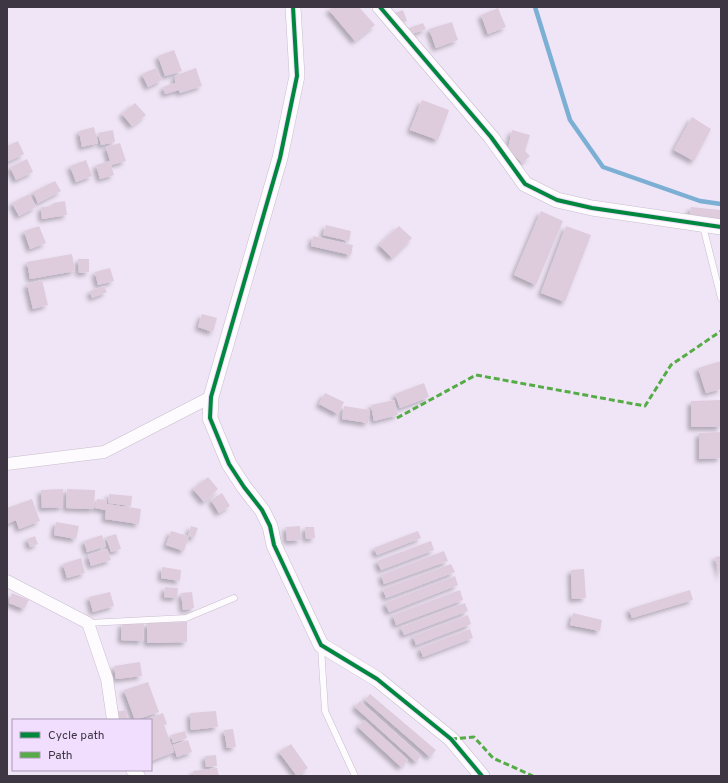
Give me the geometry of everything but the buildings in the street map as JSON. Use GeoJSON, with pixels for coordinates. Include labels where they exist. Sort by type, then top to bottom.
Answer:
{"type":"FeatureCollection","features":[{"type":"Feature","properties":{"kind":"street"},"geometry":{"type":"LineString","coordinates":[[293,7],[298,76],[280,158],[211,397],[210,418],[229,464],[244,487],[262,510],[270,526],[274,545],[291,584],[321,645],[378,679],[451,739],[482,776]]}},
{"type":"Feature","properties":{"kind":"street"},"geometry":{"type":"LineString","coordinates":[[380,7],[491,137],[525,184],[557,200],[592,208],[721,227]]}},
{"type":"Feature","properties":{"kind":"street"},"geometry":{"type":"LineString","coordinates":[[7,464],[104,452],[211,397]]}},
{"type":"Feature","properties":{"kind":"street"},"geometry":{"type":"LineString","coordinates":[[7,581],[88,623],[107,679],[113,719]]}},
{"type":"Feature","properties":{"kind":"lane"},"geometry":{"type":"LineString","coordinates":[[702,224],[721,298]]}},
{"type":"Feature","properties":{"kind":"lane"},"geometry":{"type":"LineString","coordinates":[[88,623],[186,618],[234,598]]}},
{"type":"Feature","properties":{"kind":"lane"},"geometry":{"type":"LineString","coordinates":[[321,645],[326,711],[355,776]]}},
{"type":"Feature","properties":{"kind":"waterway"},"geometry":{"type":"LineString","coordinates":[[535,7],[570,120],[603,167],[700,201],[721,204]]}},
{"type":"Feature","properties":{"kind":"marked path"},"geometry":{"type":"LineString","coordinates":[[397,418],[476,375],[645,406],[671,365],[721,331]]}},
{"type":"Feature","properties":{"kind":"marked path"},"geometry":{"type":"LineString","coordinates":[[451,739],[474,737],[493,758],[533,776]]}},
{"type":"Feature","properties":{"kind":"cycle path"},"geometry":{"type":"LineString","coordinates":[[293,7],[297,76],[280,158],[211,397],[210,418],[229,464],[244,487],[262,510],[270,526],[274,545],[321,645],[377,679],[451,739],[482,776]]}},
{"type":"Feature","properties":{"kind":"cycle path"},"geometry":{"type":"LineString","coordinates":[[380,7],[491,137],[525,184],[557,200],[592,208],[721,227]]}}]}
